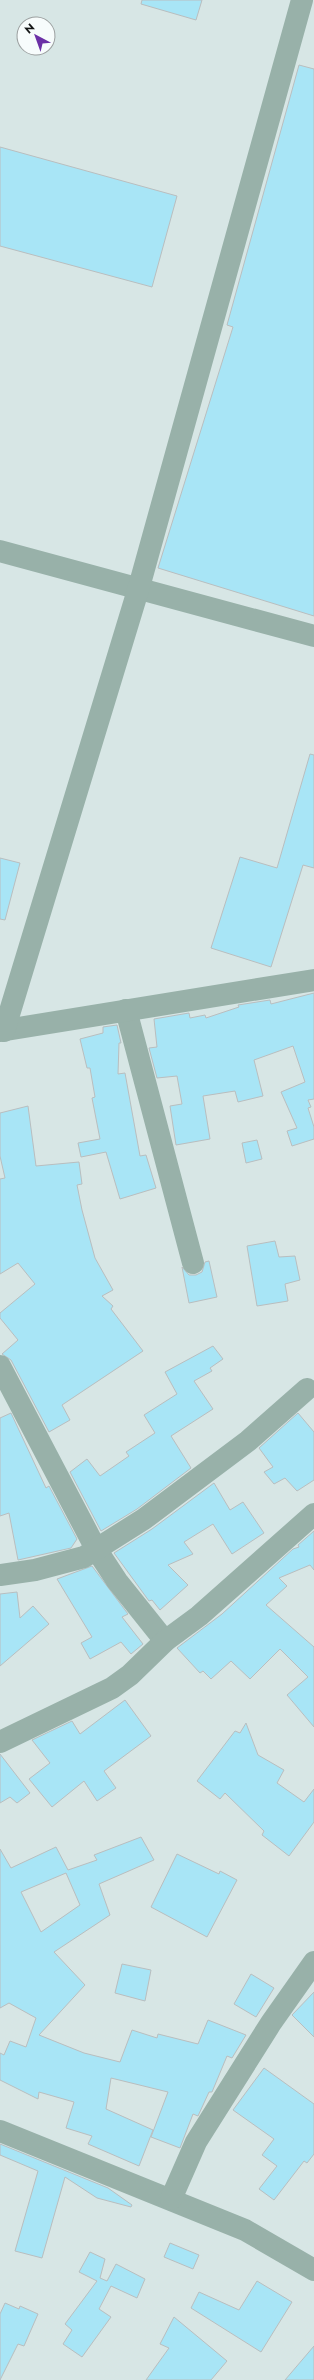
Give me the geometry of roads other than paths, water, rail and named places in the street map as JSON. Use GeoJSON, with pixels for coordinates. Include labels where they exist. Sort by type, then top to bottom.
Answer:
{"type":"FeatureCollection","features":[{"type":"Feature","properties":{"kind":"street"},"geometry":{"type":"LineString","coordinates":[[302,0],[138,588],[2,1031],[314,980]]}},
{"type":"Feature","properties":{"kind":"street"},"geometry":{"type":"LineString","coordinates":[[0,550],[314,636]]}},
{"type":"Feature","properties":{"kind":"street"},"geometry":{"type":"LineString","coordinates":[[126,1010],[193,1263]]}},
{"type":"Feature","properties":{"kind":"street"},"geometry":{"type":"LineString","coordinates":[[0,1366],[7,1399],[96,1549],[122,1588],[165,1641]]}},
{"type":"Feature","properties":{"kind":"street"},"geometry":{"type":"LineString","coordinates":[[0,1575],[73,1562],[84,1557],[144,1519],[248,1441],[307,1389]]}},
{"type":"Feature","properties":{"kind":"street"},"geometry":{"type":"LineString","coordinates":[[0,1742],[112,1688],[130,1675],[165,1641],[199,1616],[314,1514]]}},
{"type":"Feature","properties":{"kind":"street"},"geometry":{"type":"LineString","coordinates":[[171,2199],[196,2142],[271,2023],[314,1962]]}},
{"type":"Feature","properties":{"kind":"street"},"geometry":{"type":"LineString","coordinates":[[0,2131],[245,2230],[314,2270]]}}]}
